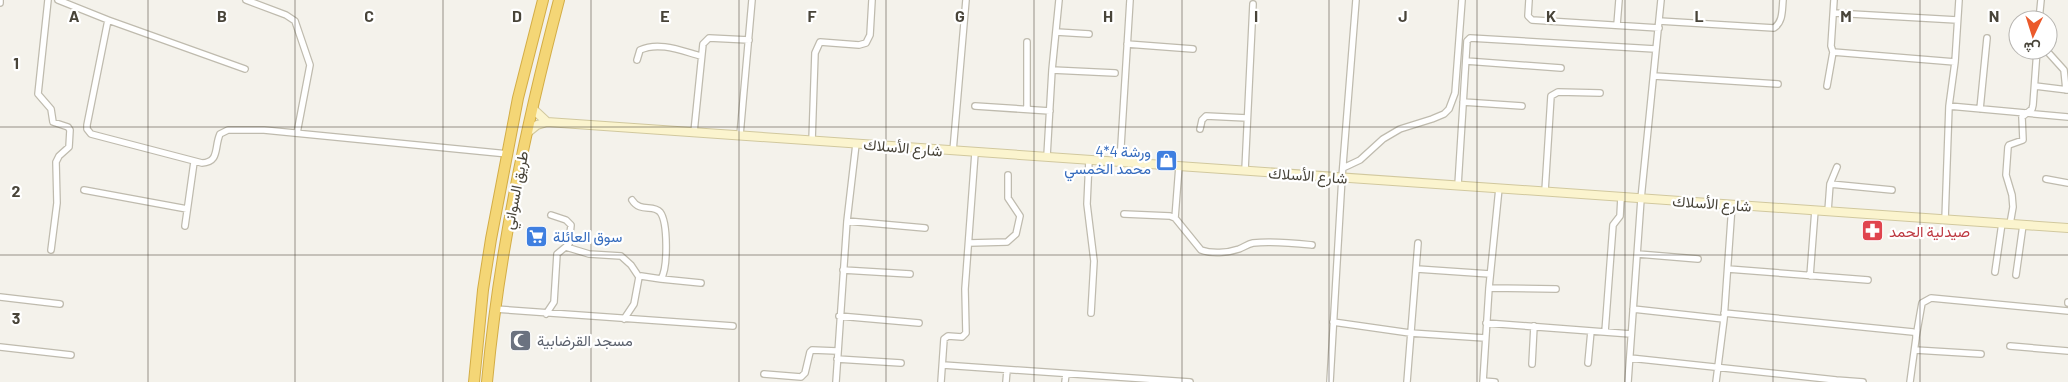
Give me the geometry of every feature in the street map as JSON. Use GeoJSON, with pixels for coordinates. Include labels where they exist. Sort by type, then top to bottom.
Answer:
{"type":"FeatureCollection","features":[{"type":"Feature","properties":{"kind":"highway","name":"طريق السواني"},"geometry":{"type":"LineString","coordinates":[[474,382],[483,290],[522,80],[543,0]]}},
{"type":"Feature","properties":{"kind":"highway","name":"طريق السواني"},"geometry":{"type":"LineString","coordinates":[[487,382],[504,244],[526,133],[559,0]]}},
{"type":"Feature","properties":{"kind":"street"},"geometry":{"type":"LineString","coordinates":[[48,0],[38,94],[51,109],[53,122],[68,127],[70,130],[69,147],[59,156],[55,169],[57,203],[51,250]]}},
{"type":"Feature","properties":{"kind":"street"},"geometry":{"type":"LineString","coordinates":[[58,0],[245,69]]}},
{"type":"Feature","properties":{"kind":"street"},"geometry":{"type":"LineString","coordinates":[[246,0],[286,15],[295,21],[310,65],[296,133]]}},
{"type":"Feature","properties":{"kind":"street"},"geometry":{"type":"LineString","coordinates":[[740,135],[752,0]]}},
{"type":"Feature","properties":{"kind":"street"},"geometry":{"type":"LineString","coordinates":[[812,141],[816,46],[820,42],[859,45],[866,43],[870,35],[872,0]]}},
{"type":"Feature","properties":{"kind":"street"},"geometry":{"type":"LineString","coordinates":[[953,152],[966,0]]}},
{"type":"Feature","properties":{"kind":"street"},"geometry":{"type":"LineString","coordinates":[[1047,156],[1052,70],[1059,0]]}},
{"type":"Feature","properties":{"kind":"street"},"geometry":{"type":"LineString","coordinates":[[1120,162],[1130,0]]}},
{"type":"Feature","properties":{"kind":"street"},"geometry":{"type":"LineString","coordinates":[[1330,382],[1342,177],[1356,0]]}},
{"type":"Feature","properties":{"kind":"street"},"geometry":{"type":"LineString","coordinates":[[1343,168],[1360,160],[1383,139],[1400,129],[1432,119],[1450,109],[1455,93],[1462,0]]}},
{"type":"Feature","properties":{"kind":"street"},"geometry":{"type":"LineString","coordinates":[[1529,0],[1528,16],[1532,20],[1617,26],[1659,25],[1774,28],[1778,25],[1782,15],[1783,0]]}},
{"type":"Feature","properties":{"kind":"street"},"geometry":{"type":"LineString","coordinates":[[1617,26],[1619,0]]}},
{"type":"Feature","properties":{"kind":"street"},"geometry":{"type":"LineString","coordinates":[[1628,382],[1641,199],[1662,0]]}},
{"type":"Feature","properties":{"kind":"street"},"geometry":{"type":"LineString","coordinates":[[1827,86],[1833,52],[1830,46],[1834,0]]}},
{"type":"Feature","properties":{"kind":"street"},"geometry":{"type":"LineString","coordinates":[[1944,220],[1949,106],[1955,62],[1959,0]]}},
{"type":"Feature","properties":{"kind":"street"},"geometry":{"type":"LineString","coordinates":[[1244,170],[1253,4]]}},
{"type":"Feature","properties":{"kind":"street"},"geometry":{"type":"LineString","coordinates":[[1834,13],[1957,20]]}},
{"type":"Feature","properties":{"kind":"street"},"geometry":{"type":"LineString","coordinates":[[108,20],[86,124],[88,132],[202,163],[212,161],[216,154],[220,134],[228,130],[264,130],[508,154]]}},
{"type":"Feature","properties":{"kind":"street"},"geometry":{"type":"LineString","coordinates":[[1056,32],[1090,34]]}},
{"type":"Feature","properties":{"kind":"street"},"geometry":{"type":"LineString","coordinates":[[694,132],[703,44],[709,38],[749,40]]}},
{"type":"Feature","properties":{"kind":"street"},"geometry":{"type":"LineString","coordinates":[[1458,185],[1467,41],[1470,38],[1656,49]]}},
{"type":"Feature","properties":{"kind":"street"},"geometry":{"type":"LineString","coordinates":[[1980,109],[1987,38]]}},
{"type":"Feature","properties":{"kind":"street"},"geometry":{"type":"LineString","coordinates":[[1027,42],[1027,109]]}},
{"type":"Feature","properties":{"kind":"street"},"geometry":{"type":"LineString","coordinates":[[1127,44],[1193,49]]}},
{"type":"Feature","properties":{"kind":"street"},"geometry":{"type":"LineString","coordinates":[[637,60],[640,50],[652,46],[701,56]]}},
{"type":"Feature","properties":{"kind":"street"},"geometry":{"type":"LineString","coordinates":[[1833,52],[1955,62]]}},
{"type":"Feature","properties":{"kind":"street"},"geometry":{"type":"LineString","coordinates":[[1995,272],[2006,224],[2013,208],[2012,194],[2006,175],[2008,147],[2023,140],[2022,117],[2033,105],[2036,60]]}},
{"type":"Feature","properties":{"kind":"street"},"geometry":{"type":"LineString","coordinates":[[2035,86],[2067,90],[2064,70],[2055,60]]}},
{"type":"Feature","properties":{"kind":"street"},"geometry":{"type":"LineString","coordinates":[[1466,61],[1561,68]]}},
{"type":"Feature","properties":{"kind":"street"},"geometry":{"type":"LineString","coordinates":[[2064,70],[2068,64]]}},
{"type":"Feature","properties":{"kind":"street"},"geometry":{"type":"LineString","coordinates":[[1052,70],[1115,73]]}},
{"type":"Feature","properties":{"kind":"street"},"geometry":{"type":"LineString","coordinates":[[1654,76],[1778,84]]}},
{"type":"Feature","properties":{"kind":"street"},"geometry":{"type":"LineString","coordinates":[[1545,191],[1550,96],[1558,92],[1600,93]]}},
{"type":"Feature","properties":{"kind":"street"},"geometry":{"type":"LineString","coordinates":[[1463,102],[1522,106]]}},
{"type":"Feature","properties":{"kind":"street"},"geometry":{"type":"LineString","coordinates":[[975,106],[1050,111]]}},
{"type":"Feature","properties":{"kind":"street"},"geometry":{"type":"LineString","coordinates":[[1949,106],[2068,116]]}},
{"type":"Feature","properties":{"kind":"street"},"geometry":{"type":"LineString","coordinates":[[532,108],[547,122]]}},
{"type":"Feature","properties":{"kind":"street"},"geometry":{"type":"LineString","coordinates":[[1200,129],[1202,120],[1206,116],[1247,118]]}},
{"type":"Feature","properties":{"kind":"street"},"geometry":{"type":"LineString","coordinates":[[526,133],[537,125],[547,122]]}},
{"type":"Feature","properties":{"kind":"street","name":"شارع الأسلاك"},"geometry":{"type":"LineString","coordinates":[[547,122],[953,152],[1047,156],[2068,228]]}},
{"type":"Feature","properties":{"kind":"street"},"geometry":{"type":"LineString","coordinates":[[836,382],[839,316],[856,144]]}},
{"type":"Feature","properties":{"kind":"street"},"geometry":{"type":"LineString","coordinates":[[941,382],[944,339],[948,336],[962,337],[966,333],[965,289],[975,153]]}},
{"type":"Feature","properties":{"kind":"street"},"geometry":{"type":"LineString","coordinates":[[1089,160],[1087,204],[1094,261],[1091,313]]}},
{"type":"Feature","properties":{"kind":"street"},"geometry":{"type":"LineString","coordinates":[[185,226],[194,162]]}},
{"type":"Feature","properties":{"kind":"street"},"geometry":{"type":"LineString","coordinates":[[1175,218],[1179,166]]}},
{"type":"Feature","properties":{"kind":"street"},"geometry":{"type":"LineString","coordinates":[[1828,211],[1830,184],[1837,167]]}},
{"type":"Feature","properties":{"kind":"street"},"geometry":{"type":"LineString","coordinates":[[969,243],[1007,242],[1016,234],[1020,216],[1008,198],[1008,175]]}},
{"type":"Feature","properties":{"kind":"street"},"geometry":{"type":"LineString","coordinates":[[2046,179],[2068,184]]}},
{"type":"Feature","properties":{"kind":"street"},"geometry":{"type":"LineString","coordinates":[[1830,184],[1892,190]]}},
{"type":"Feature","properties":{"kind":"street"},"geometry":{"type":"LineString","coordinates":[[1495,382],[1483,382],[1486,323],[1498,188]]}},
{"type":"Feature","properties":{"kind":"street"},"geometry":{"type":"LineString","coordinates":[[84,190],[187,209]]}},
{"type":"Feature","properties":{"kind":"street"},"geometry":{"type":"LineString","coordinates":[[1605,332],[1614,225],[1620,216],[1621,197]]}},
{"type":"Feature","properties":{"kind":"street"},"geometry":{"type":"LineString","coordinates":[[632,200],[638,207],[656,210],[661,213],[664,220],[666,239],[664,272],[661,278]]}},
{"type":"Feature","properties":{"kind":"street"},"geometry":{"type":"LineString","coordinates":[[1716,382],[1724,316],[1732,204]]}},
{"type":"Feature","properties":{"kind":"street"},"geometry":{"type":"LineString","coordinates":[[1810,276],[1815,210]]}},
{"type":"Feature","properties":{"kind":"street"},"geometry":{"type":"LineString","coordinates":[[1124,214],[1170,216],[1175,218],[1201,250],[1205,252],[1223,252],[1250,244],[1268,242],[1312,245]]}},
{"type":"Feature","properties":{"kind":"street"},"geometry":{"type":"LineString","coordinates":[[546,314],[554,302],[557,254],[559,250],[569,244],[571,225],[566,220],[551,215]]}},
{"type":"Feature","properties":{"kind":"street"},"geometry":{"type":"LineString","coordinates":[[847,221],[925,228]]}},
{"type":"Feature","properties":{"kind":"street"},"geometry":{"type":"LineString","coordinates":[[2016,276],[2023,225]]}},
{"type":"Feature","properties":{"kind":"street"},"geometry":{"type":"LineString","coordinates":[[1407,382],[1418,243]]}},
{"type":"Feature","properties":{"kind":"street"},"geometry":{"type":"LineString","coordinates":[[566,247],[589,254],[621,256],[631,264],[639,278],[636,299],[630,312],[624,318]]}},
{"type":"Feature","properties":{"kind":"street"},"geometry":{"type":"LineString","coordinates":[[1638,254],[1698,259]]}},
{"type":"Feature","properties":{"kind":"street"},"geometry":{"type":"LineString","coordinates":[[1417,268],[1490,274]]}},
{"type":"Feature","properties":{"kind":"street"},"geometry":{"type":"LineString","coordinates":[[1728,269],[1868,280]]}},
{"type":"Feature","properties":{"kind":"street"},"geometry":{"type":"LineString","coordinates":[[843,270],[910,274]]}},
{"type":"Feature","properties":{"kind":"street"},"geometry":{"type":"LineString","coordinates":[[639,278],[661,278],[701,283]]}},
{"type":"Feature","properties":{"kind":"street"},"geometry":{"type":"LineString","coordinates":[[1489,288],[1556,289]]}},
{"type":"Feature","properties":{"kind":"street"},"geometry":{"type":"LineString","coordinates":[[0,297],[60,304]]}},
{"type":"Feature","properties":{"kind":"street"},"geometry":{"type":"LineString","coordinates":[[1910,382],[1922,303],[1931,298],[2068,311]]}},
{"type":"Feature","properties":{"kind":"street"},"geometry":{"type":"LineString","coordinates":[[495,309],[733,326]]}},
{"type":"Feature","properties":{"kind":"street"},"geometry":{"type":"LineString","coordinates":[[1633,309],[1913,332],[1916,333],[1916,338]]}},
{"type":"Feature","properties":{"kind":"street"},"geometry":{"type":"LineString","coordinates":[[839,316],[919,323]]}},
{"type":"Feature","properties":{"kind":"street"},"geometry":{"type":"LineString","coordinates":[[1333,322],[1410,333],[1485,338]]}},
{"type":"Feature","properties":{"kind":"street"},"geometry":{"type":"LineString","coordinates":[[1486,323],[1632,334]]}},
{"type":"Feature","properties":{"kind":"street"},"geometry":{"type":"LineString","coordinates":[[1532,364],[1534,326]]}},
{"type":"Feature","properties":{"kind":"street"},"geometry":{"type":"LineString","coordinates":[[1588,363],[1591,331]]}},
{"type":"Feature","properties":{"kind":"street"},"geometry":{"type":"LineString","coordinates":[[2010,346],[2068,351]]}},
{"type":"Feature","properties":{"kind":"street"},"geometry":{"type":"LineString","coordinates":[[0,347],[71,355]]}},
{"type":"Feature","properties":{"kind":"street"},"geometry":{"type":"LineString","coordinates":[[764,374],[801,376],[806,373],[812,350],[837,351]]}},
{"type":"Feature","properties":{"kind":"street"},"geometry":{"type":"LineString","coordinates":[[1915,350],[1981,354]]}},
{"type":"Feature","properties":{"kind":"street"},"geometry":{"type":"LineString","coordinates":[[1630,358],[1836,381],[1863,382]]}},
{"type":"Feature","properties":{"kind":"street"},"geometry":{"type":"LineString","coordinates":[[837,359],[901,363]]}},
{"type":"Feature","properties":{"kind":"street"},"geometry":{"type":"LineString","coordinates":[[943,366],[1066,374],[1103,380],[1190,382]]}},
{"type":"Feature","properties":{"kind":"street"},"geometry":{"type":"LineString","coordinates":[[1006,382],[1007,370]]}},
{"type":"Feature","properties":{"kind":"street"},"geometry":{"type":"LineString","coordinates":[[1065,382],[1066,374]]}},
{"type":"Feature","properties":{"kind":"place","name":"4*4 ورشة محمد الخمسي"},"geometry":{"type":"Point","coordinates":[1167,160]}},
{"type":"Feature","properties":{"kind":"place","name":"صيدلية الحمد"},"geometry":{"type":"Point","coordinates":[1873,231]}},
{"type":"Feature","properties":{"kind":"place","name":"سوق العائلة"},"geometry":{"type":"Point","coordinates":[537,236]}},
{"type":"Feature","properties":{"kind":"place","name":"مسجد القرضابية"},"geometry":{"type":"Point","coordinates":[521,340]}}]}
